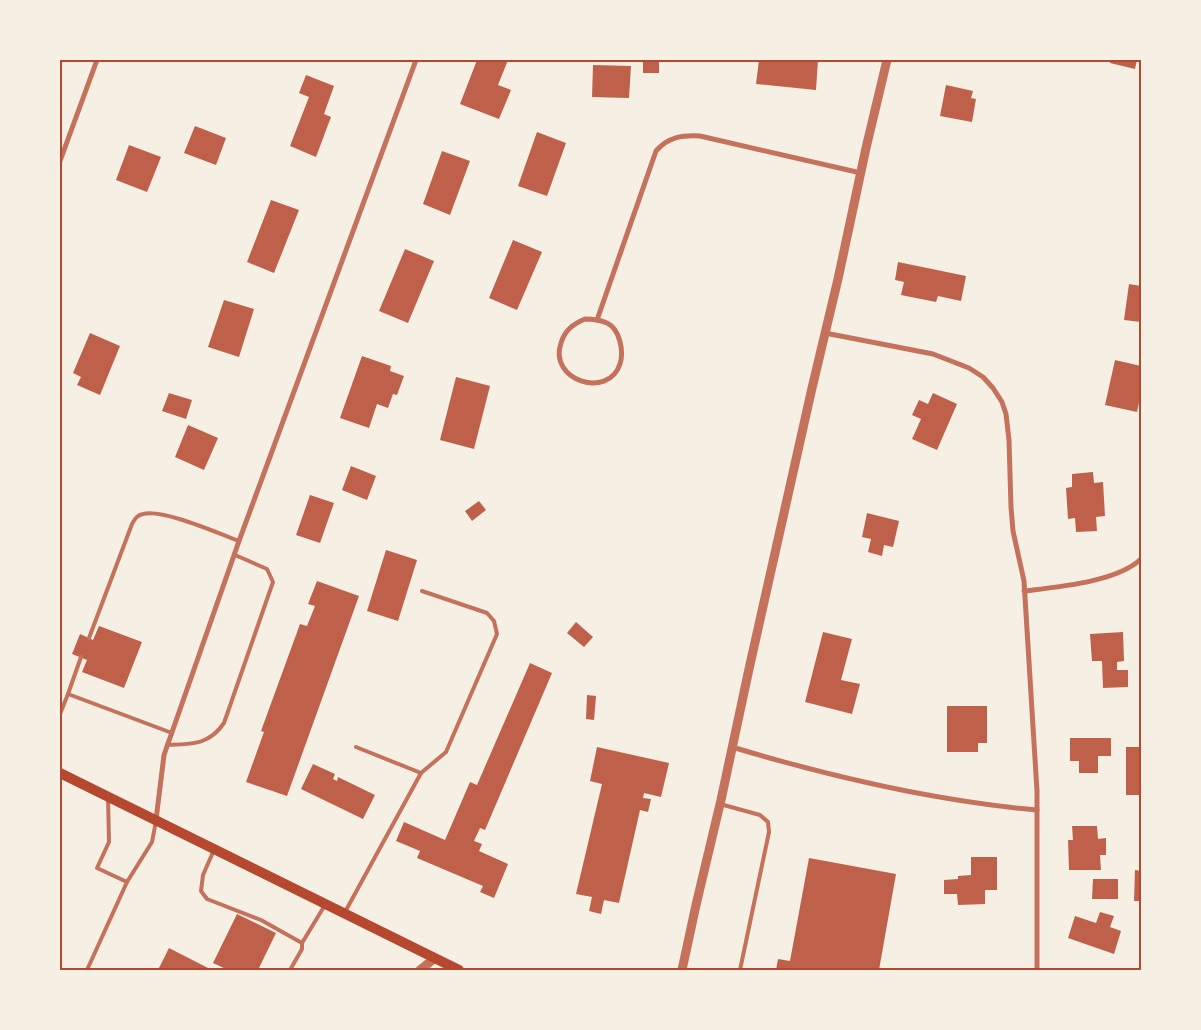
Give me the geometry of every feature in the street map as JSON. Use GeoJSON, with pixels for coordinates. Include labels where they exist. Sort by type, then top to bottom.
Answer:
{"type":"FeatureCollection","features":[{"type":"Feature","properties":{"kind":"main road"},"geometry":{"type":"LineString","coordinates":[[60,774],[459,970]]}},
{"type":"Feature","properties":{"kind":"street"},"geometry":{"type":"LineString","coordinates":[[60,161],[97,60]]}},
{"type":"Feature","properties":{"kind":"street"},"geometry":{"type":"LineString","coordinates":[[156,821],[164,755],[167,745],[416,60]]}},
{"type":"Feature","properties":{"kind":"street"},"geometry":{"type":"LineString","coordinates":[[682,970],[887,60]]}},
{"type":"Feature","properties":{"kind":"street"},"geometry":{"type":"LineString","coordinates":[[597,320],[656,152],[668,140],[687,135],[700,136],[861,173]]}},
{"type":"Feature","properties":{"kind":"street"},"geometry":{"type":"LineString","coordinates":[[585,319],[597,320],[609,324],[615,332],[622,350],[618,370],[606,381],[596,383],[575,379],[564,370],[559,348],[568,329],[576,322],[585,319]]}},
{"type":"Feature","properties":{"kind":"street"},"geometry":{"type":"LineString","coordinates":[[825,333],[933,354],[969,368],[993,388],[1002,402],[1006,414],[1013,531],[1024,591],[1037,791],[1037,970]]}},
{"type":"Feature","properties":{"kind":"street"},"geometry":{"type":"LineString","coordinates":[[1024,591],[1058,587],[1101,578],[1134,565],[1141,559]]}},
{"type":"Feature","properties":{"kind":"street"},"geometry":{"type":"LineString","coordinates":[[732,747],[818,772],[883,786],[948,799],[1037,810]]}},
{"type":"Feature","properties":{"kind":"street"},"geometry":{"type":"LineString","coordinates":[[420,970],[435,958]]}},
{"type":"Feature","properties":{"kind":"lane"},"geometry":{"type":"LineString","coordinates":[[89,638],[132,524],[142,514],[163,514],[240,541]]}},
{"type":"Feature","properties":{"kind":"lane"},"geometry":{"type":"LineString","coordinates":[[167,745],[193,744],[206,740],[218,732],[224,723],[273,582],[267,570],[235,555]]}},
{"type":"Feature","properties":{"kind":"lane"},"geometry":{"type":"LineString","coordinates":[[344,914],[421,773],[446,752],[497,634],[494,622],[487,613],[422,591]]}},
{"type":"Feature","properties":{"kind":"lane"},"geometry":{"type":"LineString","coordinates":[[60,714],[81,657]]}},
{"type":"Feature","properties":{"kind":"lane"},"geometry":{"type":"LineString","coordinates":[[68,694],[172,733]]}},
{"type":"Feature","properties":{"kind":"lane"},"geometry":{"type":"LineString","coordinates":[[356,747],[421,773]]}},
{"type":"Feature","properties":{"kind":"lane"},"geometry":{"type":"LineString","coordinates":[[108,797],[109,842],[97,868],[127,882]]}},
{"type":"Feature","properties":{"kind":"lane"},"geometry":{"type":"LineString","coordinates":[[720,804],[760,815],[768,822],[769,832],[740,970]]}},
{"type":"Feature","properties":{"kind":"lane"},"geometry":{"type":"LineString","coordinates":[[87,970],[127,882],[152,842],[156,821]]}},
{"type":"Feature","properties":{"kind":"lane"},"geometry":{"type":"LineString","coordinates":[[214,850],[203,874],[201,891],[208,899],[261,920],[302,943]]}},
{"type":"Feature","properties":{"kind":"lane"},"geometry":{"type":"LineString","coordinates":[[290,970],[302,949],[302,943],[325,905]]}},
{"type":"Feature","properties":{"kind":"building"},"geometry":{"type":"Polygon","coordinates":[[[477,60],[508,60],[498,85],[511,90],[499,119],[460,104],[477,60]]]}},
{"type":"Feature","properties":{"kind":"building"},"geometry":{"type":"Polygon","coordinates":[[[643,60],[659,60],[659,73],[643,73],[643,60]]]}},
{"type":"Feature","properties":{"kind":"building"},"geometry":{"type":"Polygon","coordinates":[[[759,60],[818,60],[816,90],[756,84],[759,60]]]}},
{"type":"Feature","properties":{"kind":"building"},"geometry":{"type":"Polygon","coordinates":[[[1110,60],[1137,60],[1135,69],[1110,63],[1110,60]]]}},
{"type":"Feature","properties":{"kind":"building"},"geometry":{"type":"Polygon","coordinates":[[[593,65],[631,66],[629,98],[592,97],[593,65]]]}},
{"type":"Feature","properties":{"kind":"building"},"geometry":{"type":"Polygon","coordinates":[[[306,75],[334,86],[324,114],[331,117],[316,157],[290,146],[309,97],[299,93],[306,75]]]}},
{"type":"Feature","properties":{"kind":"building"},"geometry":{"type":"Polygon","coordinates":[[[946,85],[973,91],[971,98],[976,99],[972,122],[940,116],[946,85]]]}},
{"type":"Feature","properties":{"kind":"building"},"geometry":{"type":"Polygon","coordinates":[[[195,126],[226,138],[216,165],[184,153],[195,126]]]}},
{"type":"Feature","properties":{"kind":"building"},"geometry":{"type":"Polygon","coordinates":[[[537,132],[566,143],[547,196],[518,186],[537,132]]]}},
{"type":"Feature","properties":{"kind":"building"},"geometry":{"type":"Polygon","coordinates":[[[129,145],[161,157],[147,192],[116,180],[129,145]]]}},
{"type":"Feature","properties":{"kind":"building"},"geometry":{"type":"Polygon","coordinates":[[[442,151],[470,161],[450,215],[423,204],[442,151]]]}},
{"type":"Feature","properties":{"kind":"building"},"geometry":{"type":"Polygon","coordinates":[[[271,200],[299,210],[274,273],[247,262],[271,200]]]}},
{"type":"Feature","properties":{"kind":"building"},"geometry":{"type":"Polygon","coordinates":[[[513,240],[542,252],[517,310],[489,298],[513,240]]]}},
{"type":"Feature","properties":{"kind":"building"},"geometry":{"type":"Polygon","coordinates":[[[405,249],[434,261],[408,323],[379,311],[405,249]]]}},
{"type":"Feature","properties":{"kind":"building"},"geometry":{"type":"Polygon","coordinates":[[[898,262],[966,276],[961,301],[938,296],[936,302],[901,295],[904,282],[895,280],[898,262]]]}},
{"type":"Feature","properties":{"kind":"building"},"geometry":{"type":"Polygon","coordinates":[[[1129,284],[1141,286],[1141,322],[1124,320],[1129,284]]]}},
{"type":"Feature","properties":{"kind":"building"},"geometry":{"type":"Polygon","coordinates":[[[224,300],[254,309],[239,357],[208,347],[224,300]]]}},
{"type":"Feature","properties":{"kind":"building"},"geometry":{"type":"Polygon","coordinates":[[[90,333],[120,346],[100,395],[77,385],[81,377],[73,373],[90,333]]]}},
{"type":"Feature","properties":{"kind":"building"},"geometry":{"type":"Polygon","coordinates":[[[362,356],[391,366],[390,371],[404,376],[397,395],[393,394],[388,408],[377,404],[369,428],[340,418],[362,356]]]}},
{"type":"Feature","properties":{"kind":"building"},"geometry":{"type":"Polygon","coordinates":[[[1115,360],[1141,366],[1141,393],[1137,412],[1105,405],[1115,360]]]}},
{"type":"Feature","properties":{"kind":"building"},"geometry":{"type":"Polygon","coordinates":[[[456,377],[490,386],[474,449],[440,440],[456,377]]]}},
{"type":"Feature","properties":{"kind":"building"},"geometry":{"type":"Polygon","coordinates":[[[169,393],[192,400],[186,419],[162,411],[169,393]]]}},
{"type":"Feature","properties":{"kind":"building"},"geometry":{"type":"Polygon","coordinates":[[[933,393],[957,404],[937,450],[912,439],[921,419],[912,415],[919,400],[928,404],[933,393]]]}},
{"type":"Feature","properties":{"kind":"building"},"geometry":{"type":"Polygon","coordinates":[[[188,425],[218,438],[204,470],[175,457],[188,425]]]}},
{"type":"Feature","properties":{"kind":"building"},"geometry":{"type":"Polygon","coordinates":[[[351,466],[376,476],[367,500],[342,490],[351,466]]]}},
{"type":"Feature","properties":{"kind":"building"},"geometry":{"type":"Polygon","coordinates":[[[1093,472],[1094,483],[1103,482],[1105,516],[1096,517],[1097,531],[1076,532],[1075,518],[1068,519],[1066,488],[1072,487],[1072,474],[1093,472]]]}},
{"type":"Feature","properties":{"kind":"building"},"geometry":{"type":"Polygon","coordinates":[[[310,495],[334,503],[320,543],[296,535],[310,495]]]}},
{"type":"Feature","properties":{"kind":"building"},"geometry":{"type":"Polygon","coordinates":[[[479,501],[486,510],[472,521],[465,511],[479,501]]]}},
{"type":"Feature","properties":{"kind":"building"},"geometry":{"type":"Polygon","coordinates":[[[867,513],[899,521],[893,547],[884,545],[882,556],[868,552],[871,539],[862,537],[867,513]]]}},
{"type":"Feature","properties":{"kind":"building"},"geometry":{"type":"Polygon","coordinates":[[[386,550],[417,560],[398,621],[367,611],[386,550]]]}},
{"type":"Feature","properties":{"kind":"building"},"geometry":{"type":"Polygon","coordinates":[[[317,581],[359,596],[287,796],[246,782],[264,732],[261,731],[300,624],[307,626],[315,606],[308,604],[317,581]]]}},
{"type":"Feature","properties":{"kind":"building"},"geometry":{"type":"Polygon","coordinates":[[[576,622],[593,637],[584,647],[567,633],[576,622]]]}},
{"type":"Feature","properties":{"kind":"building"},"geometry":{"type":"Polygon","coordinates":[[[99,626],[142,642],[124,688],[82,672],[87,660],[72,654],[80,634],[93,640],[99,626]]]}},
{"type":"Feature","properties":{"kind":"building"},"geometry":{"type":"Polygon","coordinates":[[[823,632],[852,639],[841,680],[860,684],[852,714],[805,702],[823,632]]]}},
{"type":"Feature","properties":{"kind":"building"},"geometry":{"type":"Polygon","coordinates":[[[1123,632],[1124,661],[1117,662],[1117,670],[1128,670],[1128,687],[1103,688],[1102,661],[1092,661],[1090,634],[1123,632]]]}},
{"type":"Feature","properties":{"kind":"building"},"geometry":{"type":"Polygon","coordinates":[[[530,663],[552,673],[485,830],[480,828],[474,841],[482,844],[479,851],[508,864],[494,898],[480,892],[483,886],[417,858],[420,851],[396,841],[404,822],[445,840],[470,782],[477,785],[530,663]]]}},
{"type":"Feature","properties":{"kind":"building"},"geometry":{"type":"Polygon","coordinates":[[[587,695],[596,696],[594,720],[586,719],[587,695]]]}},
{"type":"Feature","properties":{"kind":"building"},"geometry":{"type":"Polygon","coordinates":[[[947,706],[987,706],[987,743],[978,743],[978,752],[947,752],[947,706]]]}},
{"type":"Feature","properties":{"kind":"building"},"geometry":{"type":"Polygon","coordinates":[[[1070,738],[1111,738],[1111,756],[1098,756],[1098,773],[1079,773],[1079,761],[1070,761],[1070,738]]]}},
{"type":"Feature","properties":{"kind":"building"},"geometry":{"type":"Polygon","coordinates":[[[597,747],[669,763],[661,797],[644,793],[643,798],[651,799],[648,812],[640,810],[619,903],[604,900],[601,914],[589,911],[592,897],[576,894],[602,784],[590,781],[597,747]]]}},
{"type":"Feature","properties":{"kind":"building"},"geometry":{"type":"Polygon","coordinates":[[[1126,747],[1141,747],[1141,795],[1126,795],[1126,747]]]}},
{"type":"Feature","properties":{"kind":"building"},"geometry":{"type":"Polygon","coordinates":[[[313,764],[335,774],[333,779],[337,781],[338,777],[375,795],[363,819],[301,789],[313,764]]]}},
{"type":"Feature","properties":{"kind":"building"},"geometry":{"type":"Polygon","coordinates":[[[1072,826],[1097,826],[1098,839],[1106,838],[1106,855],[1100,855],[1101,870],[1069,870],[1068,840],[1073,840],[1072,826]]]}},
{"type":"Feature","properties":{"kind":"building"},"geometry":{"type":"Polygon","coordinates":[[[971,857],[997,857],[997,890],[985,890],[985,904],[958,905],[957,894],[944,894],[944,880],[958,879],[958,876],[971,875],[971,857]]]}},
{"type":"Feature","properties":{"kind":"building"},"geometry":{"type":"Polygon","coordinates":[[[809,858],[896,874],[879,970],[776,970],[778,959],[790,961],[809,858]]]}},
{"type":"Feature","properties":{"kind":"building"},"geometry":{"type":"Polygon","coordinates":[[[1135,870],[1141,871],[1141,901],[1134,901],[1135,870]]]}},
{"type":"Feature","properties":{"kind":"building"},"geometry":{"type":"Polygon","coordinates":[[[1093,879],[1118,879],[1118,899],[1092,899],[1093,879]]]}},
{"type":"Feature","properties":{"kind":"building"},"geometry":{"type":"Polygon","coordinates":[[[1100,912],[1114,916],[1110,927],[1121,931],[1114,954],[1068,938],[1075,916],[1096,923],[1100,912]]]}},
{"type":"Feature","properties":{"kind":"building"},"geometry":{"type":"Polygon","coordinates":[[[237,914],[276,933],[258,970],[228,970],[213,963],[237,914]]]}},
{"type":"Feature","properties":{"kind":"building"},"geometry":{"type":"Polygon","coordinates":[[[169,948],[212,970],[158,970],[169,948]]]}}]}
